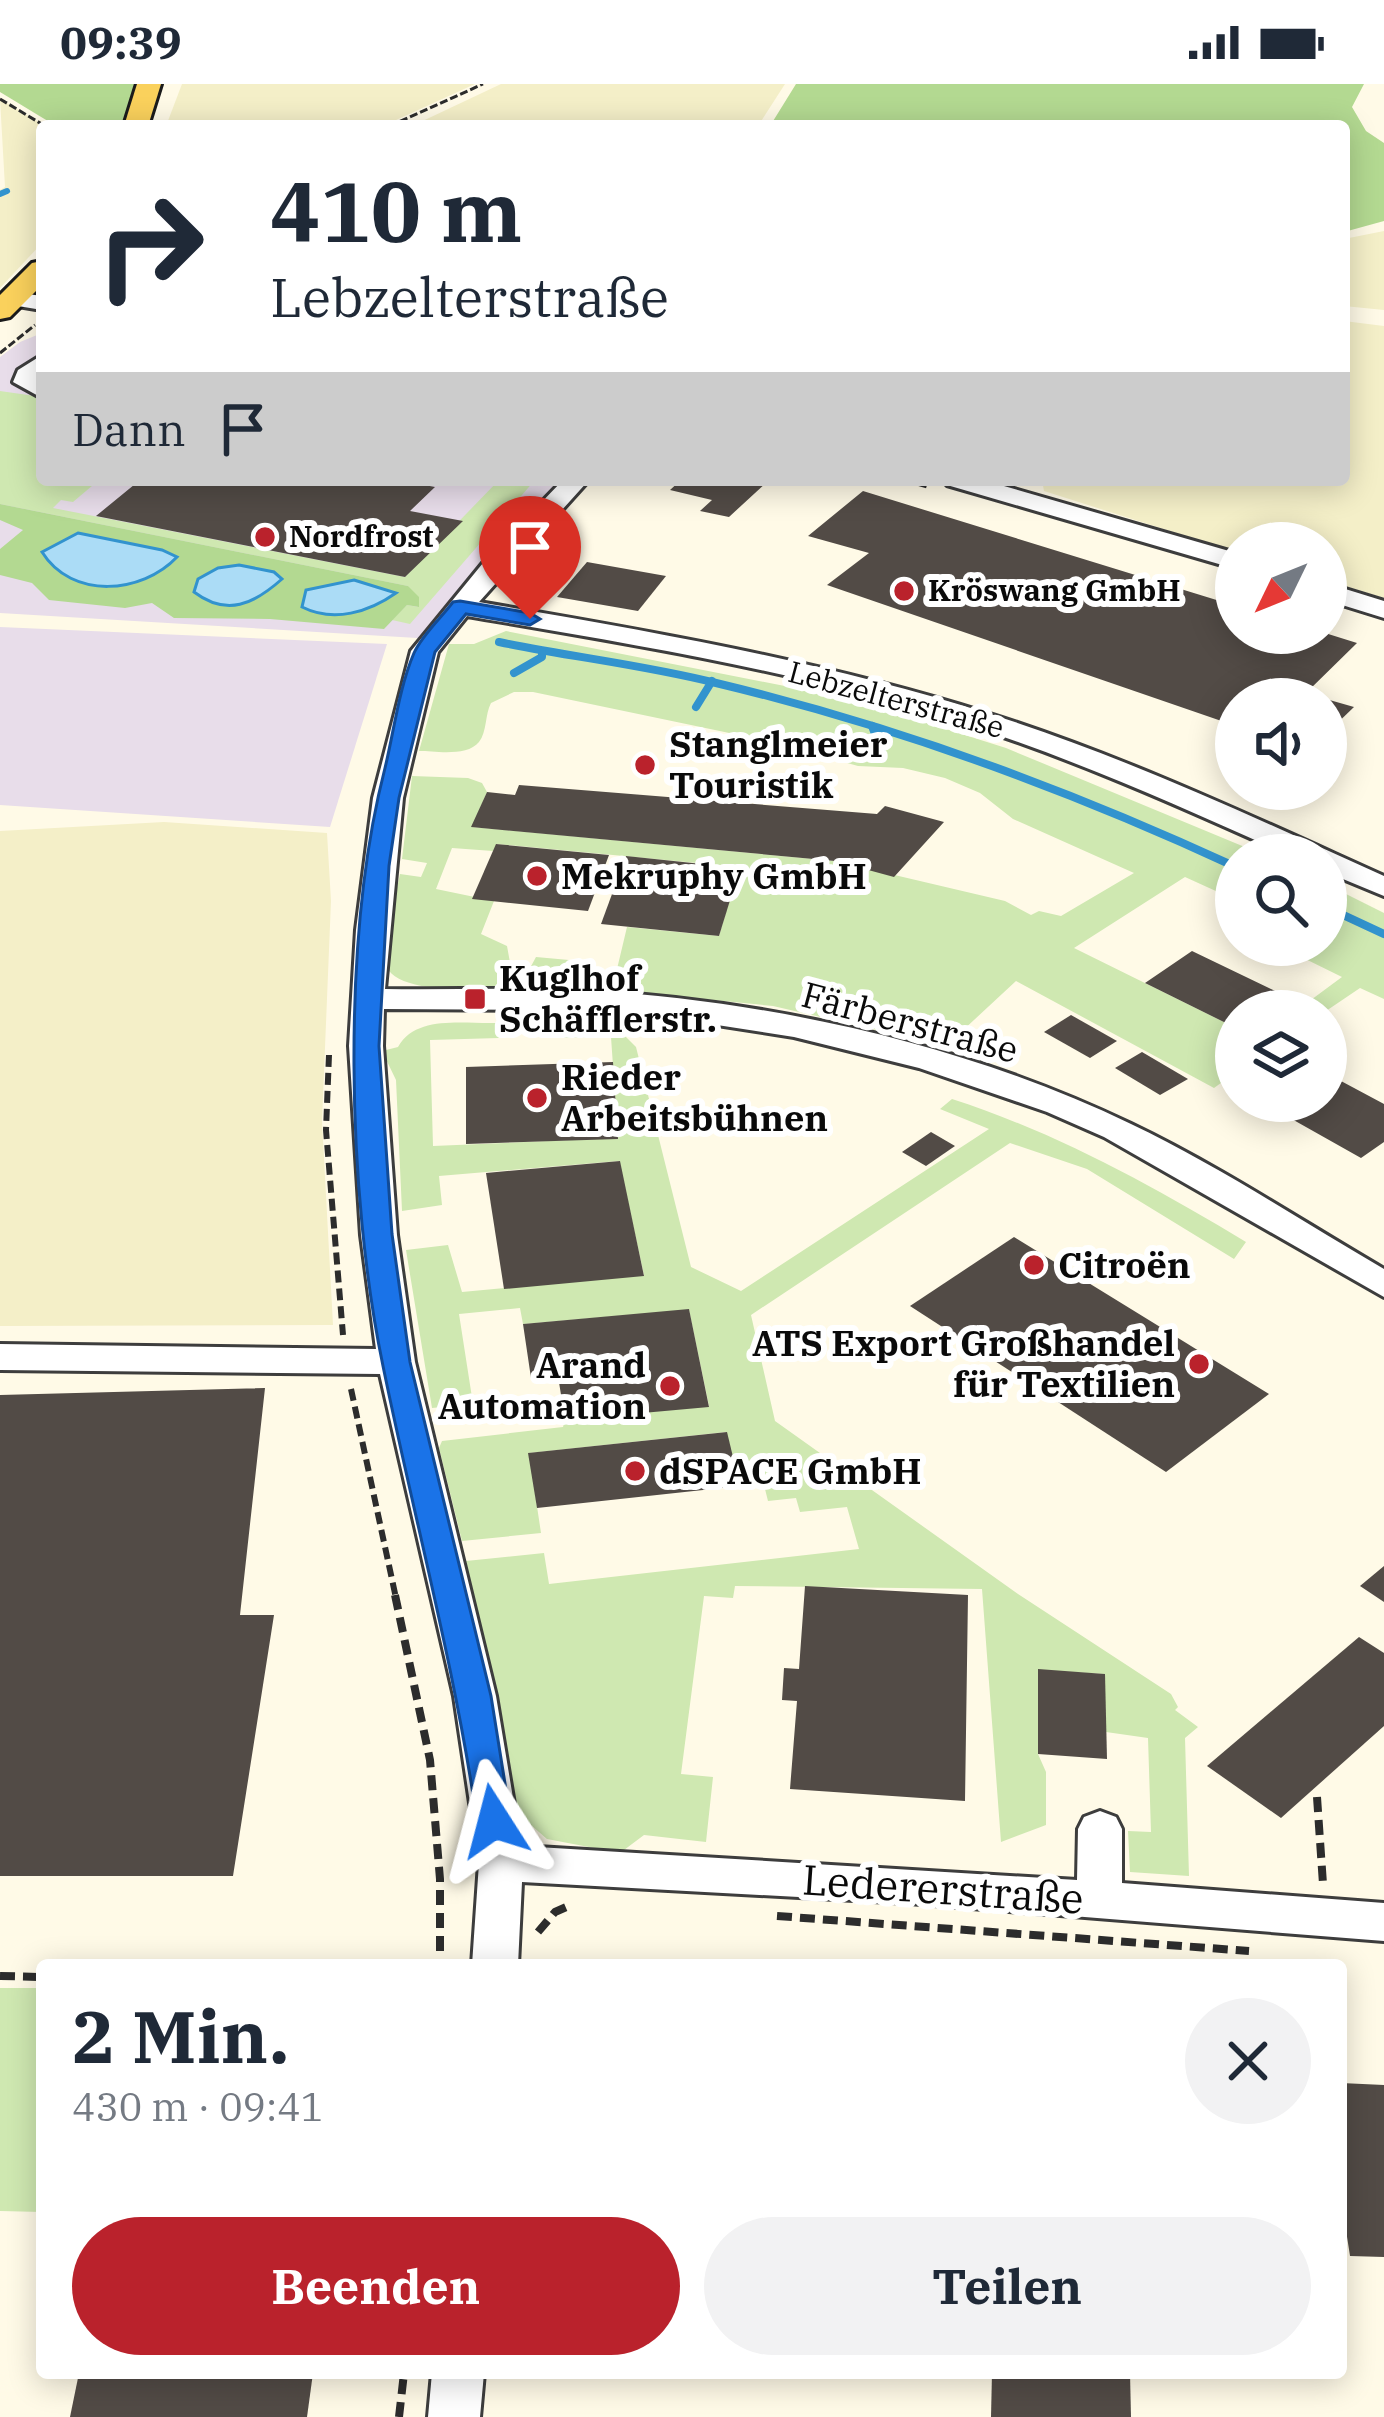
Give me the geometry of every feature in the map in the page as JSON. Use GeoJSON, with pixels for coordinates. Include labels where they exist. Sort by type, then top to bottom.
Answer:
{"type":"FeatureCollection","features":[{"type":"Feature","properties":{"kind":"main road"},"geometry":{"type":"LineString","coordinates":[[138,120],[149,84]]}},
{"type":"Feature","properties":{"kind":"main road"},"geometry":{"type":"LineString","coordinates":[[19,304],[36,278]]}},
{"type":"Feature","properties":{"kind":"street"},"geometry":{"type":"LineString","coordinates":[[36,367],[25,382],[36,386]]}},
{"type":"Feature","properties":{"kind":"street"},"geometry":{"type":"LineString","coordinates":[[495,1959],[501,1863],[475,1696],[396,1362],[370,1134],[366,1046],[378,866],[409,705],[425,651],[571,486]]}},
{"type":"Feature","properties":{"kind":"street"},"geometry":{"type":"LineString","coordinates":[[977,486],[1215,555]]}},
{"type":"Feature","properties":{"kind":"street"},"geometry":{"type":"LineString","coordinates":[[1347,598],[1384,610]]}},
{"type":"Feature","properties":{"kind":"street","name":"Lebzelterstraße"},"geometry":{"type":"LineString","coordinates":[[460,607],[714,653],[934,705],[1115,768],[1265,834]]}},
{"type":"Feature","properties":{"kind":"street"},"geometry":{"type":"LineString","coordinates":[[1347,870],[1384,887]]}},
{"type":"Feature","properties":{"kind":"street","name":"Färberstraße"},"geometry":{"type":"LineString","coordinates":[[370,999],[649,1005],[783,1028],[954,1068],[1113,1129],[1384,1285]]}},
{"type":"Feature","properties":{"kind":"street"},"geometry":{"type":"LineString","coordinates":[[0,1358],[396,1362]]}},
{"type":"Feature","properties":{"kind":"street"},"geometry":{"type":"LineString","coordinates":[[1099,1900],[1100,1829]]}},
{"type":"Feature","properties":{"kind":"street","name":"Ledererstraße"},"geometry":{"type":"LineString","coordinates":[[501,1863],[1384,1922]]}},
{"type":"Feature","properties":{"kind":"street"},"geometry":{"type":"LineString","coordinates":[[454,2417],[457,2379]]}},
{"type":"Feature","properties":{"kind":"path"},"geometry":{"type":"LineString","coordinates":[[403,120],[483,84]]}},
{"type":"Feature","properties":{"kind":"path"},"geometry":{"type":"LineString","coordinates":[[0,99],[36,121]]}},
{"type":"Feature","properties":{"kind":"path"},"geometry":{"type":"LineString","coordinates":[[0,352],[36,323]]}},
{"type":"Feature","properties":{"kind":"path"},"geometry":{"type":"LineString","coordinates":[[24,334],[36,331]]}},
{"type":"Feature","properties":{"kind":"path"},"geometry":{"type":"LineString","coordinates":[[1317,1797],[1326,1917]]}},
{"type":"Feature","properties":{"kind":"path"},"geometry":{"type":"LineString","coordinates":[[536,1938],[555,1912],[592,1902]]}},
{"type":"Feature","properties":{"kind":"path"},"geometry":{"type":"LineString","coordinates":[[771,1916],[1264,1952]]}},
{"type":"Feature","properties":{"kind":"path"},"geometry":{"type":"LineString","coordinates":[[0,1976],[36,1977]]}},
{"type":"Feature","properties":{"kind":"path"},"geometry":{"type":"LineString","coordinates":[[399,2417],[403,2379]]}},
{"type":"Feature","properties":{"kind":"shaded area"},"geometry":{"type":"Polygon","coordinates":[[[182,84],[475,84],[396,120],[168,120],[182,84]]]}},
{"type":"Feature","properties":{"kind":"shaded area"},"geometry":{"type":"Polygon","coordinates":[[[501,84],[785,84],[762,120],[425,120],[501,84]]]}},
{"type":"Feature","properties":{"kind":"shaded area"},"geometry":{"type":"Polygon","coordinates":[[[0,99],[36,121],[36,249],[0,288],[0,190],[5,187],[0,99]]]}},
{"type":"Feature","properties":{"kind":"shaded area"},"geometry":{"type":"Polygon","coordinates":[[[1384,231],[1384,310],[1350,307],[1350,238],[1384,231]]]}},
{"type":"Feature","properties":{"kind":"shaded area"},"geometry":{"type":"Polygon","coordinates":[[[1350,322],[1384,326],[1384,598],[1347,587],[1347,522],[1215,522],[1215,545],[1044,491],[1043,486],[1350,486],[1350,322]]]}},
{"type":"Feature","properties":{"kind":"shaded area"},"geometry":{"type":"Polygon","coordinates":[[[36,335],[36,486],[572,486],[434,639],[0,613],[0,357],[36,335]]]}},
{"type":"Feature","properties":{"kind":"shaded area"},"geometry":{"type":"Polygon","coordinates":[[[0,627],[387,644],[330,827],[0,805],[0,627]]]}},
{"type":"Feature","properties":{"kind":"shaded area"},"geometry":{"type":"Polygon","coordinates":[[[164,822],[327,833],[331,901],[322,1121],[333,1325],[0,1326],[0,831],[164,822]]]}},
{"type":"Feature","properties":{"kind":"green space"},"geometry":{"type":"Polygon","coordinates":[[[0,84],[136,84],[123,120],[46,120],[0,92],[0,84]]]}},
{"type":"Feature","properties":{"kind":"green space"},"geometry":{"type":"Polygon","coordinates":[[[796,84],[1364,84],[1352,107],[1366,131],[1384,143],[1384,221],[1350,230],[1350,120],[774,120],[796,84]]]}},
{"type":"Feature","properties":{"kind":"green space"},"geometry":{"type":"Polygon","coordinates":[[[0,391],[36,396],[36,486],[92,486],[73,502],[61,500],[53,508],[405,577],[493,486],[530,486],[410,624],[392,620],[407,605],[418,607],[408,586],[0,504],[0,391]]]}},
{"type":"Feature","properties":{"kind":"green space"},"geometry":{"type":"Polygon","coordinates":[[[0,504],[408,586],[419,597],[419,607],[407,605],[384,629],[270,619],[174,618],[152,603],[125,608],[49,600],[32,583],[0,575],[0,549],[23,530],[0,520],[0,504]]]}},
{"type":"Feature","properties":{"kind":"green space"},"geometry":{"type":"Polygon","coordinates":[[[506,631],[810,691],[1006,748],[1215,835],[1215,891],[1185,877],[1074,948],[1215,1018],[1215,1087],[1016,981],[946,1046],[773,1006],[612,990],[627,927],[719,936],[739,867],[497,844],[493,851],[452,848],[436,889],[494,901],[481,934],[507,946],[511,968],[529,970],[536,957],[591,962],[584,987],[446,989],[398,978],[385,958],[400,874],[421,877],[427,863],[402,859],[412,776],[482,783],[487,792],[472,827],[835,861],[1005,901],[1031,915],[1039,911],[1061,916],[1134,873],[1013,819],[980,793],[945,778],[903,768],[858,766],[772,742],[533,692],[514,692],[491,703],[482,738],[474,747],[419,751],[449,644],[474,644],[506,631]]]}},
{"type":"Feature","properties":{"kind":"green space"},"geometry":{"type":"Polygon","coordinates":[[[1347,894],[1384,913],[1384,999],[1360,988],[1347,997],[1347,990],[1324,990],[1342,977],[1320,966],[1347,966],[1347,894]]]}},
{"type":"Feature","properties":{"kind":"green space"},"geometry":{"type":"Polygon","coordinates":[[[496,1023],[499,1038],[430,1040],[433,1146],[618,1138],[611,1037],[547,1038],[546,1025],[616,1027],[636,1047],[691,1267],[741,1291],[989,1129],[940,1109],[952,1099],[1103,1162],[1246,1242],[1234,1259],[1087,1169],[1010,1143],[751,1315],[775,1421],[1018,1594],[1171,1694],[1178,1707],[1175,1710],[1198,1727],[1185,1738],[1189,1876],[1130,1872],[1128,1831],[1151,1832],[1148,1738],[1106,1732],[1104,1674],[1038,1670],[1038,1754],[1046,1772],[1046,1825],[1001,1842],[982,1589],[735,1586],[733,1598],[704,1596],[681,1774],[713,1777],[706,1842],[644,1835],[620,1853],[547,1839],[516,1812],[466,1561],[544,1553],[549,1584],[859,1549],[847,1507],[800,1512],[796,1498],[768,1501],[759,1465],[735,1467],[726,1432],[529,1453],[541,1533],[462,1541],[439,1448],[442,1441],[563,1427],[565,1420],[709,1406],[689,1310],[523,1324],[520,1308],[459,1314],[473,1404],[432,1408],[406,1250],[448,1245],[462,1292],[644,1275],[619,1161],[439,1176],[442,1205],[402,1211],[396,1080],[382,1051],[398,1047],[416,1030],[428,1026],[496,1023]]]}},
{"type":"Feature","properties":{"kind":"green space"},"geometry":{"type":"Polygon","coordinates":[[[0,1988],[36,1988],[36,2212],[0,2211],[0,1988]]]}},
{"type":"Feature","properties":{"kind":"water"},"geometry":{"type":"Polygon","coordinates":[[[78,533],[177,557],[145,579],[108,586],[89,584],[55,568],[42,552],[78,533]]]}},
{"type":"Feature","properties":{"kind":"water"},"geometry":{"type":"Polygon","coordinates":[[[239,565],[274,572],[282,579],[240,604],[218,604],[194,592],[198,579],[218,568],[239,565]]]}},
{"type":"Feature","properties":{"kind":"water"},"geometry":{"type":"Polygon","coordinates":[[[354,580],[396,593],[339,615],[302,607],[306,590],[354,580]]]}},
{"type":"Feature","properties":{"kind":"building","name":"Nordfrost"},"geometry":{"type":"Polygon","coordinates":[[[133,486],[430,486],[435,487],[410,511],[463,521],[405,577],[96,516],[133,486]]]}},
{"type":"Feature","properties":{"kind":"building"},"geometry":{"type":"Polygon","coordinates":[[[674,486],[763,486],[729,517],[700,511],[712,500],[670,490],[674,486]]]}},
{"type":"Feature","properties":{"kind":"building"},"geometry":{"type":"Polygon","coordinates":[[[863,491],[1215,600],[1215,654],[1346,654],[1321,678],[1215,678],[1215,719],[827,585],[869,553],[808,536],[863,491]]]}},
{"type":"Feature","properties":{"kind":"building"},"geometry":{"type":"Polygon","coordinates":[[[587,562],[666,576],[638,611],[557,597],[587,562]]]}},
{"type":"Feature","properties":{"kind":"building"},"geometry":{"type":"Polygon","coordinates":[[[519,785],[877,814],[885,806],[944,822],[894,877],[835,861],[471,827],[487,792],[515,795],[519,785]]]}},
{"type":"Feature","properties":{"kind":"building"},"geometry":{"type":"Polygon","coordinates":[[[496,844],[609,855],[588,911],[472,899],[496,844]]]}},
{"type":"Feature","properties":{"kind":"building"},"geometry":{"type":"Polygon","coordinates":[[[626,856],[740,868],[719,936],[601,924],[626,856]]]}},
{"type":"Feature","properties":{"kind":"building"},"geometry":{"type":"Polygon","coordinates":[[[1192,951],[1273,990],[1215,990],[1215,1018],[1145,983],[1192,951]]]}},
{"type":"Feature","properties":{"kind":"building"},"geometry":{"type":"Polygon","coordinates":[[[1071,1015],[1117,1041],[1090,1058],[1044,1032],[1071,1015]]]}},
{"type":"Feature","properties":{"kind":"building"},"geometry":{"type":"Polygon","coordinates":[[[1142,1052],[1188,1079],[1160,1095],[1115,1068],[1142,1052]]]}},
{"type":"Feature","properties":{"kind":"building"},"geometry":{"type":"Polygon","coordinates":[[[613,1062],[618,1139],[466,1144],[466,1067],[613,1062]]]}},
{"type":"Feature","properties":{"kind":"building"},"geometry":{"type":"Polygon","coordinates":[[[1347,1084],[1384,1104],[1384,1142],[1361,1158],[1297,1122],[1347,1122],[1347,1084]]]}},
{"type":"Feature","properties":{"kind":"building"},"geometry":{"type":"Polygon","coordinates":[[[931,1132],[955,1146],[926,1166],[902,1152],[931,1132]]]}},
{"type":"Feature","properties":{"kind":"building"},"geometry":{"type":"Polygon","coordinates":[[[620,1161],[644,1276],[504,1289],[486,1173],[620,1161]]]}},
{"type":"Feature","properties":{"kind":"building"},"geometry":{"type":"Polygon","coordinates":[[[1014,1237],[1269,1394],[1166,1472],[910,1306],[1014,1237]]]}},
{"type":"Feature","properties":{"kind":"building"},"geometry":{"type":"Polygon","coordinates":[[[689,1309],[709,1407],[565,1420],[558,1376],[531,1378],[523,1324],[689,1309]]]}},
{"type":"Feature","properties":{"kind":"building"},"geometry":{"type":"Polygon","coordinates":[[[265,1388],[240,1615],[274,1615],[233,1876],[0,1876],[0,1395],[265,1388]]]}},
{"type":"Feature","properties":{"kind":"building"},"geometry":{"type":"Polygon","coordinates":[[[727,1432],[740,1486],[537,1508],[528,1453],[727,1432]]]}},
{"type":"Feature","properties":{"kind":"building"},"geometry":{"type":"Polygon","coordinates":[[[1384,1566],[1384,1602],[1360,1586],[1384,1566]]]}},
{"type":"Feature","properties":{"kind":"building"},"geometry":{"type":"Polygon","coordinates":[[[805,1586],[968,1595],[965,1801],[790,1789],[797,1701],[782,1700],[784,1668],[799,1669],[805,1586]]]}},
{"type":"Feature","properties":{"kind":"building"},"geometry":{"type":"Polygon","coordinates":[[[1359,1637],[1384,1653],[1384,1726],[1281,1818],[1207,1766],[1359,1637]]]}},
{"type":"Feature","properties":{"kind":"building"},"geometry":{"type":"Polygon","coordinates":[[[1038,1669],[1105,1674],[1107,1759],[1038,1754],[1038,1669]]]}},
{"type":"Feature","properties":{"kind":"building"},"geometry":{"type":"Polygon","coordinates":[[[1347,2083],[1384,2085],[1384,2257],[1350,2256],[1347,2083]]]}},
{"type":"Feature","properties":{"kind":"building"},"geometry":{"type":"Polygon","coordinates":[[[78,2379],[312,2379],[307,2417],[70,2417],[78,2379]]]}},
{"type":"Feature","properties":{"kind":"building"},"geometry":{"type":"Polygon","coordinates":[[[992,2379],[1130,2379],[1131,2417],[991,2417],[992,2379]]]}},
{"type":"Feature","properties":{"kind":"waterway"},"geometry":{"type":"LineString","coordinates":[[0,194],[7,191]]}},
{"type":"Feature","properties":{"kind":"waterway"},"geometry":{"type":"LineString","coordinates":[[499,642],[711,682]]}},
{"type":"Feature","properties":{"kind":"waterway"},"geometry":{"type":"LineString","coordinates":[[514,673],[542,657],[542,652]]}},
{"type":"Feature","properties":{"kind":"waterway"},"geometry":{"type":"LineString","coordinates":[[696,707],[711,682]]}},
{"type":"Feature","properties":{"kind":"waterway"},"geometry":{"type":"LineString","coordinates":[[711,682],[872,726]]}},
{"type":"Feature","properties":{"kind":"waterway"},"geometry":{"type":"LineString","coordinates":[[872,726],[1045,786],[1215,858]]}},
{"type":"Feature","properties":{"kind":"waterway"},"geometry":{"type":"LineString","coordinates":[[872,726],[881,750]]}},
{"type":"Feature","properties":{"kind":"waterway"},"geometry":{"type":"LineString","coordinates":[[1347,917],[1384,934]]}},
{"type":"Feature","properties":{"kind":"place","name":"Nordfrost"},"geometry":{"type":"Point","coordinates":[265,537]}},
{"type":"Feature","properties":{"kind":"place","name":"Kröswang GmbH"},"geometry":{"type":"Point","coordinates":[904,591]}},
{"type":"Feature","properties":{"kind":"place","name":"Stanglmeier Touristik"},"geometry":{"type":"Point","coordinates":[645,765]}},
{"type":"Feature","properties":{"kind":"place","name":"Mekruphy GmbH"},"geometry":{"type":"Point","coordinates":[537,876]}},
{"type":"Feature","properties":{"kind":"place","name":"Kuglhof Schäfflerstr."},"geometry":{"type":"Point","coordinates":[475,999]}},
{"type":"Feature","properties":{"kind":"place","name":"Rieder Arbeitsbühnen"},"geometry":{"type":"Point","coordinates":[537,1098]}},
{"type":"Feature","properties":{"kind":"place","name":"Citroën"},"geometry":{"type":"Point","coordinates":[1034,1265]}},
{"type":"Feature","properties":{"kind":"place","name":"ATS Export Großhandel für Textilien"},"geometry":{"type":"Point","coordinates":[1199,1364]}},
{"type":"Feature","properties":{"kind":"place","name":"Arand Automation"},"geometry":{"type":"Point","coordinates":[670,1386]}},
{"type":"Feature","properties":{"kind":"place","name":"dSPACE GmbH"},"geometry":{"type":"Point","coordinates":[635,1471]}},
{"type":"Feature","properties":{"kind":"route"},"geometry":{"type":"LineString","coordinates":[[494,1821],[475,1696],[396,1362],[379,1234],[366,1046],[372,930],[388,798],[425,651],[460,607],[530,619]]}}]}
